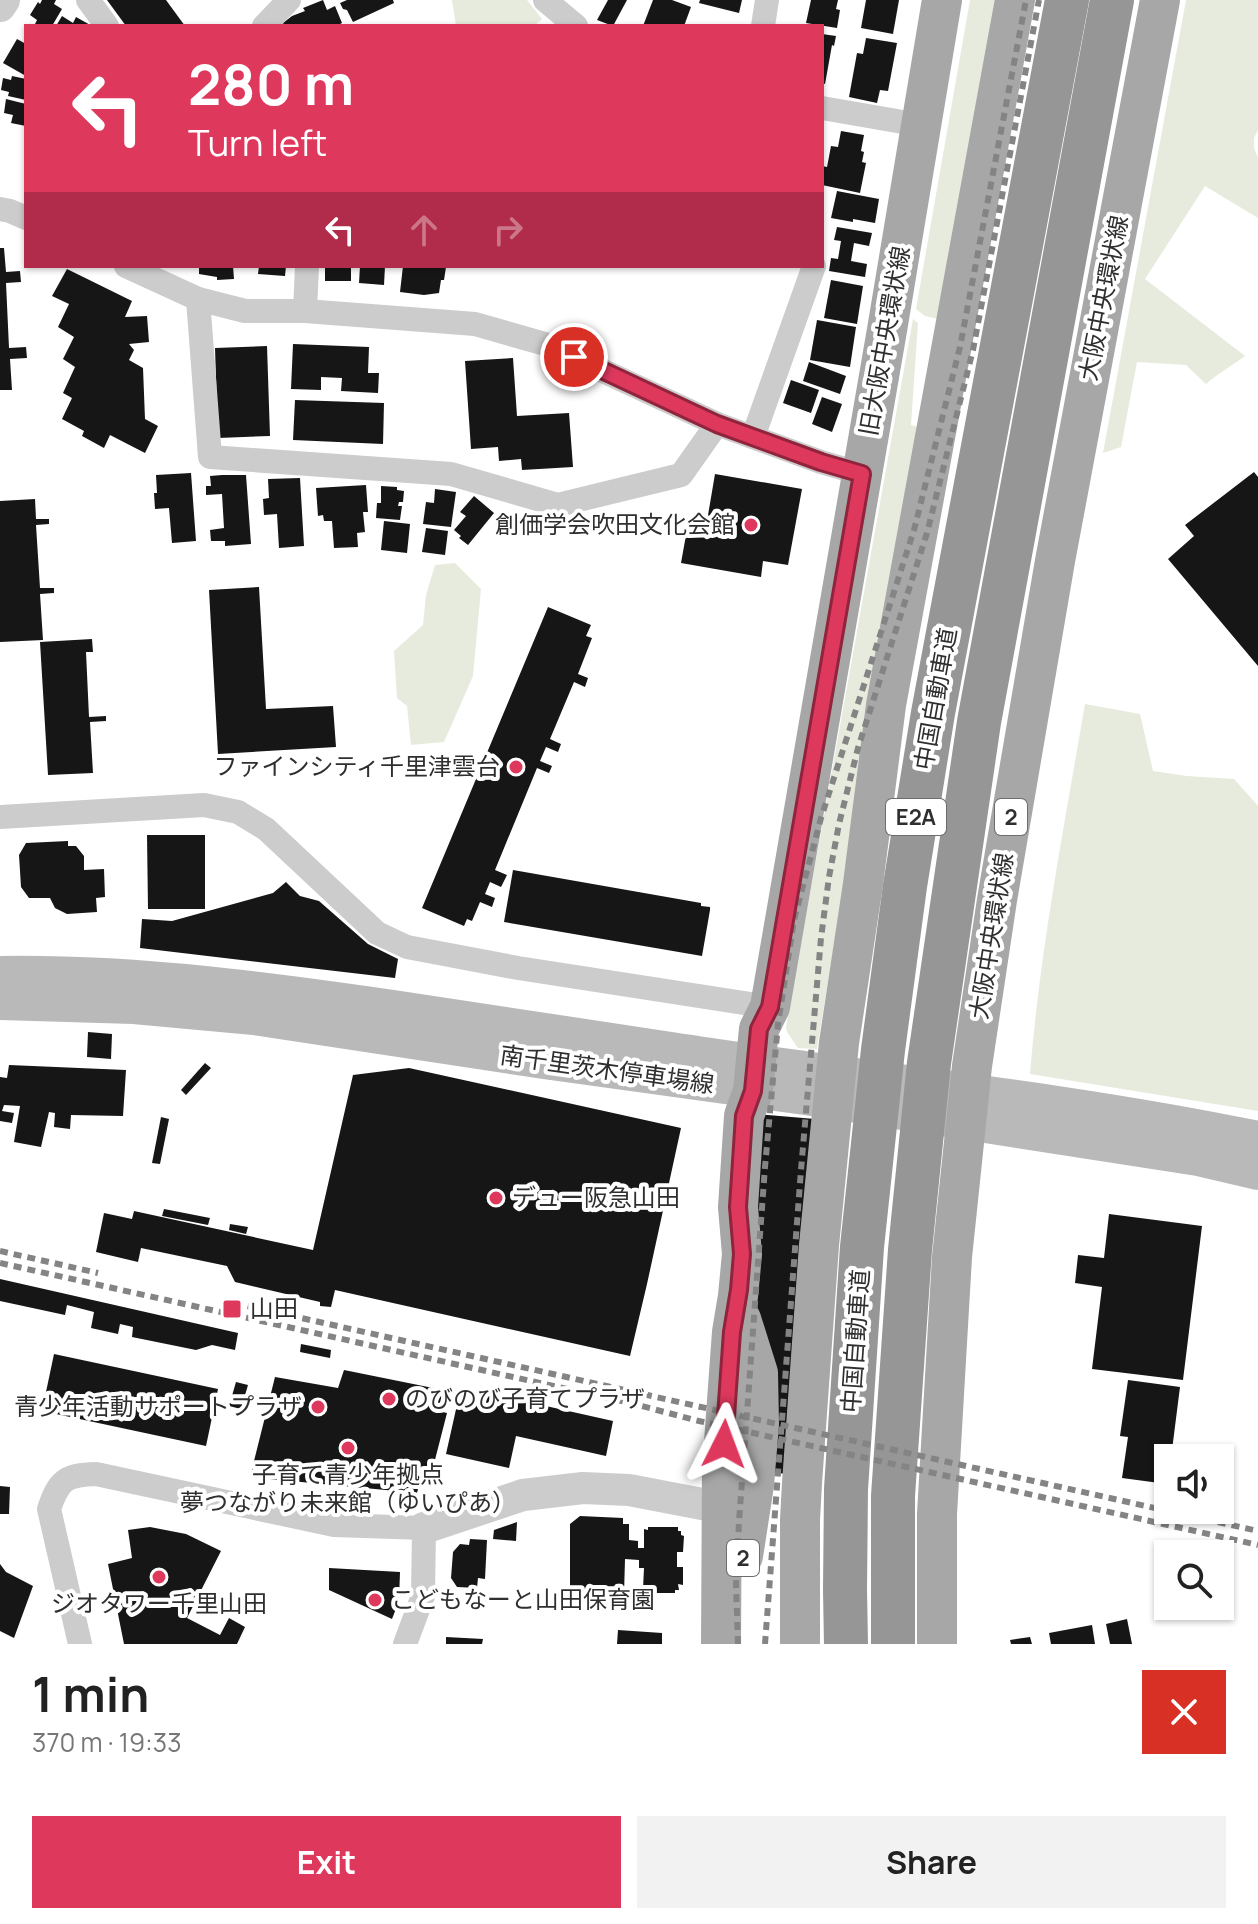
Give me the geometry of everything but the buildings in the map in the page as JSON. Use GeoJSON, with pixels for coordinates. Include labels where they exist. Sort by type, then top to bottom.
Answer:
{"type":"FeatureCollection","features":[{"type":"Feature","properties":{"kind":"highway","name":"中国自動車道"},"geometry":{"type":"LineString","coordinates":[[846,1644],[846,1489],[862,1247],[883,1050],[905,886],[933,713],[1067,0]]}},
{"type":"Feature","properties":{"kind":"highway","name":"中国自動車道"},"geometry":{"type":"LineString","coordinates":[[893,1644],[893,1496],[910,1250],[929,1063],[979,722],[1112,0]]}},
{"type":"Feature","properties":{"kind":"main road","name":"旧大阪中央環状線"},"geometry":{"type":"LineString","coordinates":[[724,1644],[735,1522],[754,1485],[759,1424],[758,1373],[742,1325],[738,1296],[742,1254],[738,1207],[744,1116],[754,1076],[759,1029],[770,1007],[942,0]]}},
{"type":"Feature","properties":{"kind":"main road","name":"2"},"geometry":{"type":"LineString","coordinates":[[788,1644],[819,1245],[839,1043],[886,705],[1015,0]]}},
{"type":"Feature","properties":{"kind":"main road","name":"大阪中央環状線"},"geometry":{"type":"LineString","coordinates":[[937,1644],[937,1514],[951,1272],[972,1066],[1049,591],[1160,0]]}},
{"type":"Feature","properties":{"kind":"main road","name":"南千里茨木停車場線"},"geometry":{"type":"LineString","coordinates":[[0,974],[138,979],[301,994],[727,1059],[754,1076]]}},
{"type":"Feature","properties":{"kind":"main road","name":"南千里茨木停車場線"},"geometry":{"type":"LineString","coordinates":[[0,1002],[134,1006],[254,1017],[754,1076],[1016,1114],[1197,1126],[1258,1139]]}},
{"type":"Feature","properties":{"kind":"main road","name":"南千里茨木停車場線"},"geometry":{"type":"LineString","coordinates":[[1016,1114],[1258,1172]]}},
{"type":"Feature","properties":{"kind":"main road","name":"2"},"geometry":{"type":"LineString","coordinates":[[800,1520],[800,1644]]}},
{"type":"Feature","properties":{"kind":"street"},"geometry":{"type":"LineString","coordinates":[[0,6],[4,0]]}},
{"type":"Feature","properties":{"kind":"street"},"geometry":{"type":"LineString","coordinates":[[88,0],[106,24]]}},
{"type":"Feature","properties":{"kind":"street"},"geometry":{"type":"LineString","coordinates":[[266,24],[289,0]]}},
{"type":"Feature","properties":{"kind":"street"},"geometry":{"type":"LineString","coordinates":[[545,0],[574,24]]}},
{"type":"Feature","properties":{"kind":"street"},"geometry":{"type":"LineString","coordinates":[[763,24],[767,0]]}},
{"type":"Feature","properties":{"kind":"street"},"geometry":{"type":"LineString","coordinates":[[824,108],[920,125]]}},
{"type":"Feature","properties":{"kind":"street"},"geometry":{"type":"LineString","coordinates":[[0,209],[24,217]]}},
{"type":"Feature","properties":{"kind":"street"},"geometry":{"type":"LineString","coordinates":[[130,268],[198,299],[245,311],[305,311],[475,324],[545,344],[717,424],[862,474]]}},
{"type":"Feature","properties":{"kind":"street"},"geometry":{"type":"LineString","coordinates":[[305,311],[307,268]]}},
{"type":"Feature","properties":{"kind":"street"},"geometry":{"type":"LineString","coordinates":[[753,437],[813,268]]}},
{"type":"Feature","properties":{"kind":"street"},"geometry":{"type":"LineString","coordinates":[[198,299],[210,457],[451,474],[558,505],[681,475],[717,424]]}},
{"type":"Feature","properties":{"kind":"street"},"geometry":{"type":"LineString","coordinates":[[0,817],[204,805],[238,812],[266,829],[377,933],[407,947],[518,968],[770,1007]]}},
{"type":"Feature","properties":{"kind":"street"},"geometry":{"type":"LineString","coordinates":[[80,1644],[49,1509],[56,1487],[75,1475],[96,1474],[334,1525],[424,1528],[523,1495],[583,1488],[629,1490],[735,1522]]}},
{"type":"Feature","properties":{"kind":"street"},"geometry":{"type":"LineString","coordinates":[[405,1644],[423,1596],[424,1528]]}},
{"type":"Feature","properties":{"kind":"shaded area"},"geometry":{"type":"Polygon","coordinates":[[[452,0],[527,0],[542,19],[536,24],[456,24],[452,0]]]}},
{"type":"Feature","properties":{"kind":"shaded area"},"geometry":{"type":"Polygon","coordinates":[[[970,0],[998,0],[939,319],[925,316],[916,309],[970,0]]]}},
{"type":"Feature","properties":{"kind":"shaded area"},"geometry":{"type":"Polygon","coordinates":[[[1186,0],[1258,0],[1258,130],[1254,148],[1258,158],[1258,218],[1205,186],[1145,279],[1245,356],[1206,384],[1186,365],[1137,362],[1121,447],[1103,453],[1186,0]]]}},
{"type":"Feature","properties":{"kind":"shaded area"},"geometry":{"type":"Polygon","coordinates":[[[913,319],[918,323],[911,425],[918,427],[817,1049],[798,1048],[786,1027],[913,319]]]}},
{"type":"Feature","properties":{"kind":"shaded area"},"geometry":{"type":"Polygon","coordinates":[[[455,563],[481,589],[473,676],[444,742],[411,745],[407,706],[397,698],[394,651],[423,625],[426,595],[435,565],[455,563]]]}},
{"type":"Feature","properties":{"kind":"shaded area"},"geometry":{"type":"Polygon","coordinates":[[[1085,704],[1140,714],[1153,771],[1234,779],[1258,806],[1258,1111],[1030,1074],[1046,935],[1085,704]]]}},
{"type":"Feature","properties":{"kind":"railway"},"geometry":{"type":"LineString","coordinates":[[738,1644],[736,1585],[739,1522],[765,1167],[778,1024],[794,920],[821,818],[914,530],[960,347],[1026,0]]}},
{"type":"Feature","properties":{"kind":"railway"},"geometry":{"type":"LineString","coordinates":[[765,1644],[801,1170],[829,877],[858,748],[927,533],[973,350],[1039,0]]}},
{"type":"Feature","properties":{"kind":"railway"},"geometry":{"type":"LineString","coordinates":[[0,1251],[98,1273]]}},
{"type":"Feature","properties":{"kind":"railway"},"geometry":{"type":"LineString","coordinates":[[0,1263],[1258,1545]]}},
{"type":"Feature","properties":{"kind":"railway"},"geometry":{"type":"LineString","coordinates":[[234,1303],[1258,1531]]}},
{"type":"Feature","properties":{"kind":"place","name":"創価学会吹田文化会館"},"geometry":{"type":"Point","coordinates":[751,525]}},
{"type":"Feature","properties":{"kind":"place","name":"ファインシティ千里津雲台"},"geometry":{"type":"Point","coordinates":[516,767]}},
{"type":"Feature","properties":{"kind":"place","name":"デュー阪急山田"},"geometry":{"type":"Point","coordinates":[496,1198]}},
{"type":"Feature","properties":{"kind":"place","name":"山田"},"geometry":{"type":"Point","coordinates":[232,1309]}},
{"type":"Feature","properties":{"kind":"place","name":"のびのび子育てプラザ"},"geometry":{"type":"Point","coordinates":[389,1399]}},
{"type":"Feature","properties":{"kind":"place","name":"青少年活動サポートプラザ"},"geometry":{"type":"Point","coordinates":[318,1407]}},
{"type":"Feature","properties":{"kind":"place","name":"子育て青少年拠点 夢つながり未来館（ゆいぴあ）"},"geometry":{"type":"Point","coordinates":[348,1448]}},
{"type":"Feature","properties":{"kind":"place","name":"ジオタワー千里山田"},"geometry":{"type":"Point","coordinates":[159,1577]}},
{"type":"Feature","properties":{"kind":"place","name":"こどもなーと山田保育園"},"geometry":{"type":"Point","coordinates":[375,1600]}},
{"type":"Feature","properties":{"kind":"route"},"geometry":{"type":"LineString","coordinates":[[574,357],[717,424],[862,474],[770,1007],[759,1029],[753,1091],[744,1116],[738,1207],[742,1254],[732,1332],[724,1444]]}}]}
